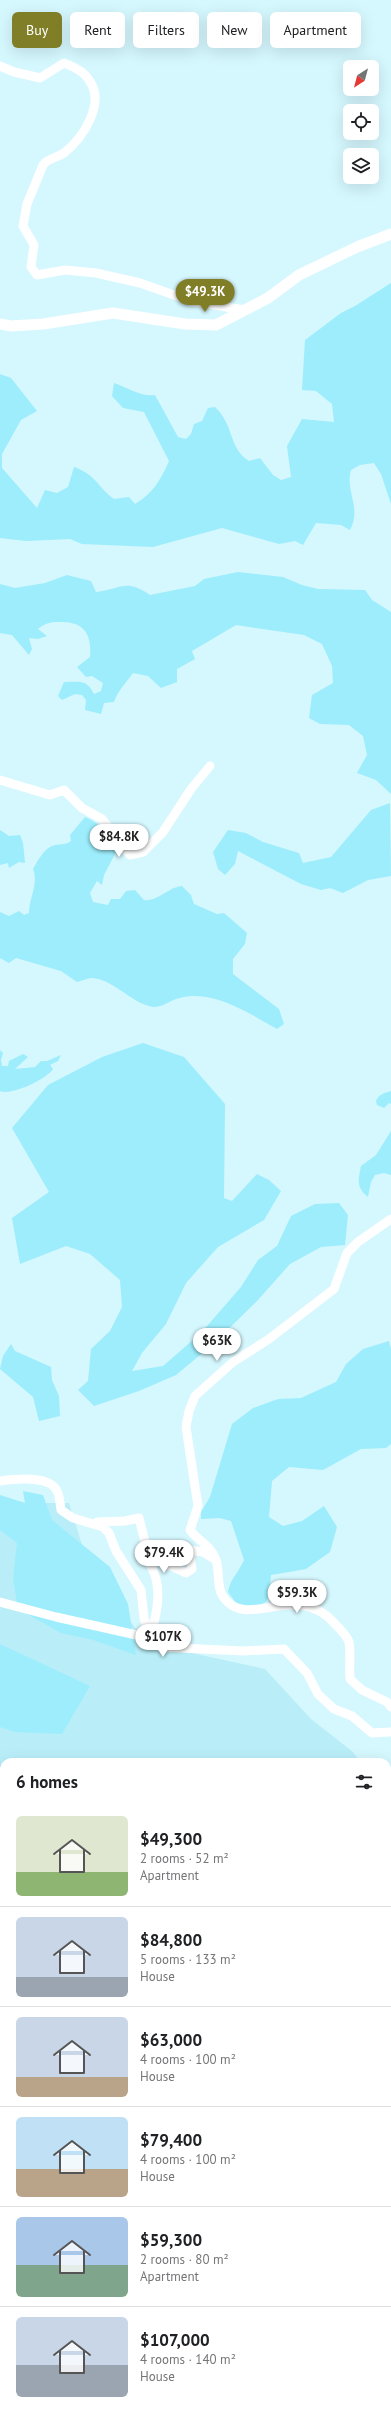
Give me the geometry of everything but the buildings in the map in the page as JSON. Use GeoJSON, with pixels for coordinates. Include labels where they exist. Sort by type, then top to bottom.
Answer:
{"type":"FeatureCollection","features":[{"type":"Feature","properties":{"kind":"street"},"geometry":{"type":"LineString","coordinates":[[0,66],[14,72],[40,78],[64,63],[77,68],[89,79],[94,90],[94,102],[91,118],[83,131],[63,153],[46,161],[43,165],[27,204],[23,226],[34,245],[31,267],[37,275],[65,270],[96,273],[140,283],[191,301],[244,310]]}},
{"type":"Feature","properties":{"kind":"street"},"geometry":{"type":"LineString","coordinates":[[0,324],[10,326],[43,324],[113,313],[185,324],[216,325],[268,298],[299,275],[357,246],[391,234]]}},
{"type":"Feature","properties":{"kind":"street"},"geometry":{"type":"LineString","coordinates":[[0,780],[50,795],[64,790],[82,808],[102,820],[130,855],[143,852],[162,832],[191,789],[210,766]]}},
{"type":"Feature","properties":{"kind":"street"},"geometry":{"type":"LineString","coordinates":[[391,1219],[358,1242],[347,1253],[334,1289],[269,1339],[233,1362],[195,1396],[189,1411],[186,1427],[198,1506],[190,1530],[196,1538],[212,1548],[220,1571],[220,1589],[224,1598],[236,1609],[260,1610],[294,1603],[313,1606],[330,1618],[349,1641],[350,1679],[362,1690],[387,1702],[391,1707]]}},
{"type":"Feature","properties":{"kind":"street"},"geometry":{"type":"LineString","coordinates":[[0,1481],[20,1478],[47,1483],[58,1492],[61,1510],[80,1520],[103,1527],[109,1533],[116,1551],[141,1590],[144,1618],[150,1638]]}},
{"type":"Feature","properties":{"kind":"street"},"geometry":{"type":"LineString","coordinates":[[80,1520],[108,1522],[139,1518],[145,1542],[148,1546],[171,1566],[186,1573],[192,1568],[189,1550],[203,1552],[216,1560]]}},
{"type":"Feature","properties":{"kind":"street"},"geometry":{"type":"LineString","coordinates":[[148,1546],[147,1553],[151,1570],[156,1577],[158,1592],[157,1611],[150,1638]]}},
{"type":"Feature","properties":{"kind":"street"},"geometry":{"type":"LineString","coordinates":[[0,1602],[150,1638],[160,1647],[244,1652],[284,1649],[307,1673],[318,1694],[334,1709],[352,1716],[372,1733],[391,1732]]}},
{"type":"Feature","properties":{"kind":"shaded area"},"geometry":{"type":"Polygon","coordinates":[[[391,283],[391,504],[381,474],[374,463],[360,465],[351,470],[350,486],[354,514],[350,530],[341,525],[316,523],[303,545],[295,541],[279,544],[222,528],[153,547],[82,544],[70,539],[26,541],[0,538],[0,374],[11,378],[37,411],[21,420],[2,454],[2,468],[37,508],[45,490],[57,493],[68,487],[74,467],[82,470],[92,477],[108,495],[114,499],[129,497],[135,504],[151,491],[163,474],[169,461],[144,412],[123,408],[112,396],[114,383],[145,395],[155,395],[178,437],[186,439],[191,434],[194,424],[202,421],[208,408],[215,407],[226,422],[234,443],[242,456],[249,461],[260,458],[273,475],[281,480],[291,477],[287,446],[302,419],[334,422],[332,404],[316,391],[302,390],[305,340],[341,313],[355,306],[391,283]]]}},
{"type":"Feature","properties":{"kind":"shaded area"},"geometry":{"type":"Polygon","coordinates":[[[238,572],[283,577],[302,585],[318,589],[365,590],[372,600],[391,612],[391,794],[376,780],[357,773],[367,755],[363,736],[349,725],[320,724],[309,718],[312,695],[333,683],[332,666],[322,644],[304,635],[236,625],[192,651],[195,659],[177,669],[177,682],[161,688],[148,676],[133,673],[120,690],[114,702],[104,703],[101,714],[85,710],[86,700],[82,695],[75,694],[62,700],[58,696],[64,682],[82,682],[91,689],[94,694],[101,691],[103,683],[92,676],[86,677],[77,667],[90,657],[90,643],[85,632],[81,628],[70,623],[62,622],[52,622],[44,625],[38,629],[47,636],[38,639],[29,638],[32,649],[29,655],[12,635],[0,633],[0,584],[15,588],[45,583],[67,575],[91,581],[96,592],[129,586],[142,590],[150,595],[195,586],[204,579],[238,572]]]}},
{"type":"Feature","properties":{"kind":"shaded area"},"geometry":{"type":"Polygon","coordinates":[[[390,803],[391,876],[368,880],[343,893],[330,888],[321,890],[301,884],[238,851],[235,864],[225,875],[218,869],[213,852],[228,830],[246,833],[263,842],[299,853],[303,863],[331,857],[371,810],[390,803]]]}},
{"type":"Feature","properties":{"kind":"shaded area"},"geometry":{"type":"Polygon","coordinates":[[[85,817],[96,823],[104,830],[118,848],[104,875],[102,885],[97,881],[90,893],[93,902],[108,905],[111,899],[120,899],[126,891],[135,890],[144,900],[149,900],[182,886],[191,895],[194,904],[217,914],[224,913],[247,933],[245,944],[233,959],[233,974],[279,1009],[284,1024],[277,1029],[231,1004],[205,997],[193,996],[180,998],[161,1006],[153,1007],[135,1000],[114,986],[99,979],[90,978],[77,982],[61,971],[16,958],[9,963],[0,958],[0,912],[9,916],[19,911],[24,915],[29,913],[35,880],[33,869],[37,862],[42,854],[51,846],[65,844],[71,841],[70,835],[85,817]]]}},
{"type":"Feature","properties":{"kind":"shaded area"},"geometry":{"type":"Polygon","coordinates":[[[0,830],[9,836],[20,835],[23,843],[25,863],[19,862],[9,868],[8,863],[0,865],[0,830]]]}},
{"type":"Feature","properties":{"kind":"shaded area"},"geometry":{"type":"Polygon","coordinates":[[[143,1043],[184,1057],[225,1104],[224,1198],[232,1201],[257,1174],[269,1180],[281,1191],[264,1220],[218,1247],[186,1283],[166,1324],[142,1353],[132,1371],[163,1366],[201,1333],[241,1287],[258,1260],[277,1246],[291,1216],[315,1204],[339,1203],[348,1215],[345,1245],[321,1247],[290,1264],[257,1301],[212,1345],[176,1375],[139,1391],[94,1406],[78,1390],[88,1381],[91,1349],[110,1331],[122,1307],[120,1280],[90,1254],[66,1246],[20,1264],[12,1218],[49,1192],[12,1128],[48,1085],[102,1057],[143,1043]]]}},
{"type":"Feature","properties":{"kind":"shaded area"},"geometry":{"type":"Polygon","coordinates":[[[0,1050],[3,1053],[1,1060],[2,1066],[8,1066],[9,1061],[23,1054],[28,1057],[15,1069],[35,1067],[41,1061],[47,1061],[61,1055],[58,1061],[50,1065],[53,1069],[44,1077],[28,1086],[5,1092],[0,1091],[0,1050]]]}},
{"type":"Feature","properties":{"kind":"shaded area"},"geometry":{"type":"Polygon","coordinates":[[[391,1091],[391,1104],[389,1103],[384,1108],[377,1105],[376,1101],[380,1095],[391,1091]]]}},
{"type":"Feature","properties":{"kind":"shaded area"},"geometry":{"type":"Polygon","coordinates":[[[391,1131],[391,1175],[384,1173],[375,1175],[371,1182],[368,1197],[361,1190],[359,1183],[361,1166],[376,1155],[391,1131]]]}},
{"type":"Feature","properties":{"kind":"shaded area"},"geometry":{"type":"Polygon","coordinates":[[[389,1341],[391,1349],[391,1444],[386,1448],[361,1449],[323,1470],[289,1467],[272,1481],[269,1517],[283,1526],[302,1521],[324,1506],[337,1527],[330,1552],[306,1569],[271,1575],[269,1595],[266,1602],[250,1609],[239,1607],[228,1592],[231,1583],[244,1560],[231,1521],[220,1518],[201,1519],[201,1512],[210,1497],[232,1424],[253,1408],[278,1399],[301,1398],[336,1382],[346,1364],[363,1349],[389,1341]]]}},
{"type":"Feature","properties":{"kind":"shaded area"},"geometry":{"type":"Polygon","coordinates":[[[11,1344],[15,1351],[51,1367],[52,1380],[59,1396],[60,1416],[39,1421],[33,1397],[0,1369],[3,1356],[11,1344]]]}},
{"type":"Feature","properties":{"kind":"shaded area"},"geometry":{"type":"Polygon","coordinates":[[[23,1491],[43,1495],[52,1520],[110,1567],[128,1604],[136,1655],[93,1640],[61,1633],[18,1609],[13,1579],[17,1543],[0,1530],[0,1495],[25,1503],[23,1491]]]}},
{"type":"Feature","properties":{"kind":"shaded area"},"geometry":{"type":"Polygon","coordinates":[[[0,1496],[25,1503],[69,1503],[87,1561],[146,1643],[265,1669],[311,1719],[353,1752],[357,1758],[0,1758],[0,1496]]]}},
{"type":"Feature","properties":{"kind":"shaded area"},"geometry":{"type":"Polygon","coordinates":[[[0,1644],[90,1686],[62,1734],[15,1732],[0,1727],[0,1644]]]}}]}
